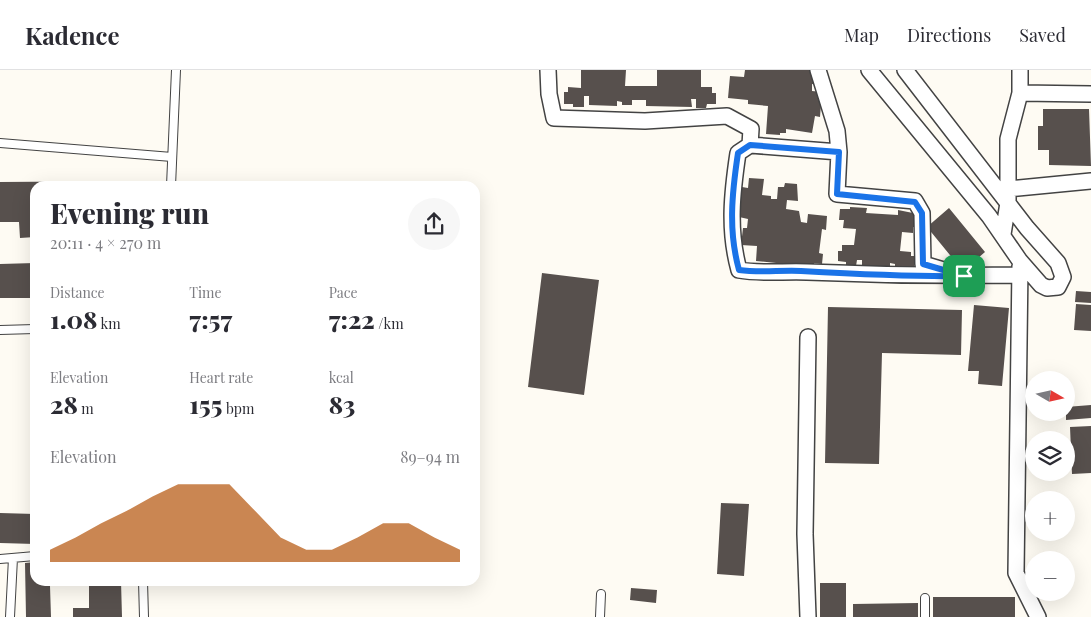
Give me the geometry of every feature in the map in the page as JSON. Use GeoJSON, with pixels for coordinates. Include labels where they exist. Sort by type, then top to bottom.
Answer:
{"type":"FeatureCollection","features":[{"type":"Feature","properties":{"kind":"street"},"geometry":{"type":"LineString","coordinates":[[548,70],[549,94],[554,118],[645,121],[727,116],[751,129],[750,145]]}},
{"type":"Feature","properties":{"kind":"street"},"geometry":{"type":"LineString","coordinates":[[818,70],[837,131],[839,152],[837,194],[915,202],[922,213],[923,264],[964,276]]}},
{"type":"Feature","properties":{"kind":"street"},"geometry":{"type":"LineString","coordinates":[[869,70],[1003,234],[1020,268],[1041,285],[1052,288],[1062,283],[1062,272],[1058,263],[1008,196],[905,70]]}},
{"type":"Feature","properties":{"kind":"street"},"geometry":{"type":"LineString","coordinates":[[1003,234],[1008,196],[1008,138],[1020,93],[1020,70]]}},
{"type":"Feature","properties":{"kind":"street"},"geometry":{"type":"LineString","coordinates":[[1020,93],[1091,94]]}},
{"type":"Feature","properties":{"kind":"street"},"geometry":{"type":"LineString","coordinates":[[839,152],[750,145],[738,153],[730,205],[735,256],[739,270],[907,277],[964,276],[1020,268]]}},
{"type":"Feature","properties":{"kind":"street"},"geometry":{"type":"LineString","coordinates":[[1008,196],[1091,181]]}},
{"type":"Feature","properties":{"kind":"street"},"geometry":{"type":"LineString","coordinates":[[1020,268],[1016,573],[1038,617]]}},
{"type":"Feature","properties":{"kind":"street"},"geometry":{"type":"LineString","coordinates":[[808,337],[805,534],[808,617]]}},
{"type":"Feature","properties":{"kind":"lane"},"geometry":{"type":"LineString","coordinates":[[171,181],[176,70]]}},
{"type":"Feature","properties":{"kind":"lane"},"geometry":{"type":"LineString","coordinates":[[0,143],[172,157]]}},
{"type":"Feature","properties":{"kind":"lane"},"geometry":{"type":"LineString","coordinates":[[0,330],[30,329]]}},
{"type":"Feature","properties":{"kind":"lane"},"geometry":{"type":"LineString","coordinates":[[0,559],[30,556]]}},
{"type":"Feature","properties":{"kind":"lane"},"geometry":{"type":"LineString","coordinates":[[10,617],[13,558]]}},
{"type":"Feature","properties":{"kind":"lane"},"geometry":{"type":"LineString","coordinates":[[143,586],[144,617]]}},
{"type":"Feature","properties":{"kind":"lane"},"geometry":{"type":"LineString","coordinates":[[600,617],[601,594]]}},
{"type":"Feature","properties":{"kind":"lane"},"geometry":{"type":"LineString","coordinates":[[925,598],[925,617]]}},
{"type":"Feature","properties":{"kind":"building"},"geometry":{"type":"Polygon","coordinates":[[[581,70],[626,70],[625,86],[657,86],[657,70],[701,70],[701,87],[712,87],[712,93],[716,93],[716,104],[707,104],[706,108],[696,108],[696,99],[691,99],[692,107],[646,106],[646,100],[632,100],[632,105],[622,105],[622,102],[617,101],[617,106],[589,105],[589,96],[584,96],[584,107],[573,107],[573,104],[564,104],[564,92],[568,92],[568,87],[581,88],[581,70]]]}},
{"type":"Feature","properties":{"kind":"building"},"geometry":{"type":"Polygon","coordinates":[[[745,70],[814,70],[817,85],[812,84],[812,91],[822,92],[820,117],[815,116],[812,133],[786,129],[786,133],[780,133],[780,135],[766,134],[768,106],[748,104],[748,100],[728,98],[730,76],[744,77],[745,70]]]}},
{"type":"Feature","properties":{"kind":"building"},"geometry":{"type":"Polygon","coordinates":[[[1043,109],[1089,109],[1091,166],[1049,165],[1049,150],[1038,150],[1038,126],[1043,126],[1043,109]]]}},
{"type":"Feature","properties":{"kind":"building"},"geometry":{"type":"Polygon","coordinates":[[[749,178],[764,179],[762,195],[771,196],[771,199],[777,199],[778,187],[784,187],[785,183],[797,184],[798,201],[787,200],[786,209],[799,211],[801,222],[807,223],[808,214],[827,216],[826,230],[822,229],[819,253],[823,254],[822,264],[814,263],[814,267],[756,261],[757,246],[741,245],[743,228],[747,228],[748,219],[739,217],[742,187],[748,188],[749,178]]]}},
{"type":"Feature","properties":{"kind":"building"},"geometry":{"type":"Polygon","coordinates":[[[0,182],[30,182],[30,237],[20,238],[19,222],[0,222],[0,182]]]}},
{"type":"Feature","properties":{"kind":"building"},"geometry":{"type":"Polygon","coordinates":[[[850,207],[867,208],[866,213],[898,215],[898,210],[918,214],[917,227],[913,227],[913,233],[902,232],[900,251],[911,252],[911,256],[915,256],[914,269],[895,270],[895,264],[890,263],[890,268],[862,266],[862,260],[857,260],[856,266],[846,266],[846,262],[838,261],[838,251],[842,251],[842,245],[854,245],[856,229],[843,228],[844,220],[839,220],[840,209],[850,209],[850,207]]]}},
{"type":"Feature","properties":{"kind":"building"},"geometry":{"type":"Polygon","coordinates":[[[949,208],[985,252],[963,271],[927,227],[949,208]]]}},
{"type":"Feature","properties":{"kind":"building"},"geometry":{"type":"Polygon","coordinates":[[[30,263],[30,298],[0,298],[0,264],[30,263]]]}},
{"type":"Feature","properties":{"kind":"building"},"geometry":{"type":"Polygon","coordinates":[[[542,273],[599,280],[584,395],[528,387],[542,273]]]}},
{"type":"Feature","properties":{"kind":"building"},"geometry":{"type":"Polygon","coordinates":[[[1076,291],[1091,292],[1091,303],[1075,302],[1076,291]]]}},
{"type":"Feature","properties":{"kind":"building"},"geometry":{"type":"Polygon","coordinates":[[[1076,304],[1091,305],[1091,331],[1074,330],[1076,304]]]}},
{"type":"Feature","properties":{"kind":"building"},"geometry":{"type":"Polygon","coordinates":[[[974,305],[1009,308],[1002,386],[978,384],[979,371],[968,371],[974,305]]]}},
{"type":"Feature","properties":{"kind":"building"},"geometry":{"type":"Polygon","coordinates":[[[828,307],[962,310],[961,355],[882,353],[879,464],[825,463],[828,307]]]}},
{"type":"Feature","properties":{"kind":"building"},"geometry":{"type":"Polygon","coordinates":[[[1091,405],[1091,418],[1075,419],[1075,406],[1091,405]]]}},
{"type":"Feature","properties":{"kind":"building"},"geometry":{"type":"Polygon","coordinates":[[[1091,426],[1091,473],[1075,474],[1075,431],[1070,431],[1070,427],[1091,426]]]}},
{"type":"Feature","properties":{"kind":"building"},"geometry":{"type":"Polygon","coordinates":[[[721,503],[749,504],[744,576],[717,574],[721,503]]]}},
{"type":"Feature","properties":{"kind":"building"},"geometry":{"type":"Polygon","coordinates":[[[0,513],[30,514],[30,544],[0,543],[0,513]]]}},
{"type":"Feature","properties":{"kind":"building"},"geometry":{"type":"Polygon","coordinates":[[[30,562],[30,586],[50,586],[51,617],[26,617],[25,563],[30,562]]]}},
{"type":"Feature","properties":{"kind":"building"},"geometry":{"type":"Polygon","coordinates":[[[820,583],[846,583],[846,617],[820,617],[820,583]]]}},
{"type":"Feature","properties":{"kind":"building"},"geometry":{"type":"Polygon","coordinates":[[[89,586],[121,586],[122,617],[73,617],[73,608],[89,608],[89,586]]]}},
{"type":"Feature","properties":{"kind":"building"},"geometry":{"type":"Polygon","coordinates":[[[631,588],[657,590],[656,603],[630,600],[631,588]]]}},
{"type":"Feature","properties":{"kind":"building"},"geometry":{"type":"Polygon","coordinates":[[[933,597],[1015,597],[1015,617],[933,617],[933,597]]]}},
{"type":"Feature","properties":{"kind":"building"},"geometry":{"type":"Polygon","coordinates":[[[918,603],[918,617],[853,617],[853,604],[918,603]]]}},
{"type":"Feature","properties":{"kind":"route"},"geometry":{"type":"LineString","coordinates":[[750,145],[839,152],[837,194],[915,202],[922,213],[923,264],[964,276],[907,277],[739,270],[735,256],[730,205],[738,153],[750,145]]}}]}
